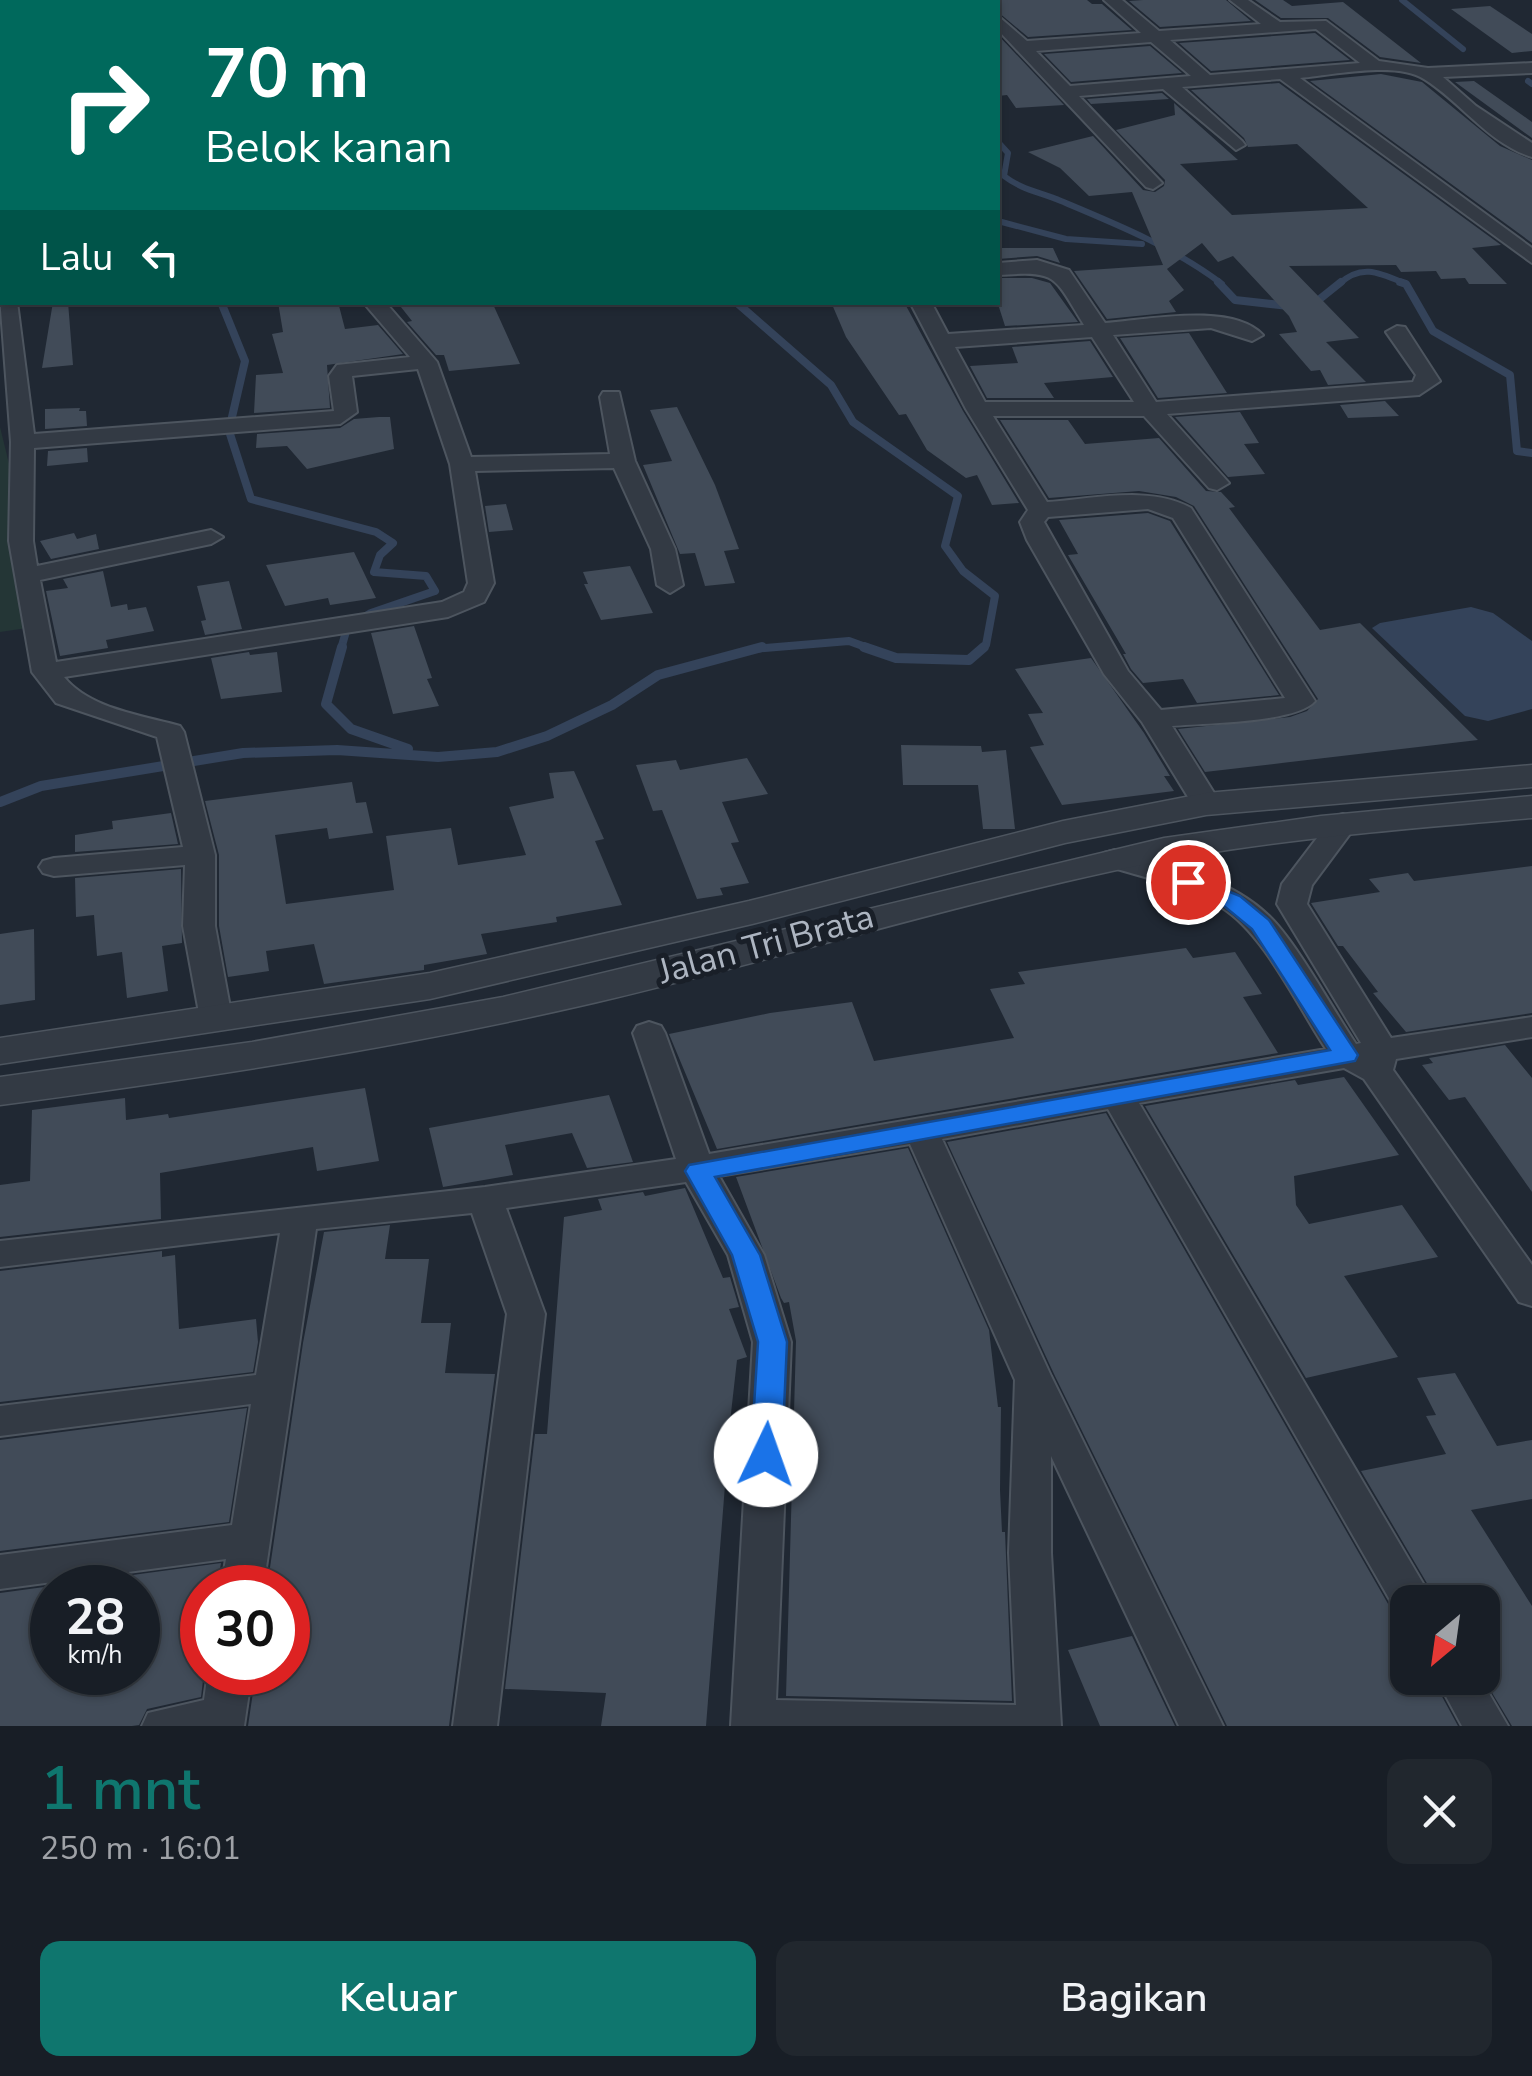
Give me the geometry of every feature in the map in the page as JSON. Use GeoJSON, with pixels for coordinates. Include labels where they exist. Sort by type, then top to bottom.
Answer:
{"type":"FeatureCollection","features":[{"type":"Feature","properties":{"kind":"street"},"geometry":{"type":"LineString","coordinates":[[1112,0],[1205,78]]}},
{"type":"Feature","properties":{"kind":"street"},"geometry":{"type":"LineString","coordinates":[[1238,0],[1275,26]]}},
{"type":"Feature","properties":{"kind":"street"},"geometry":{"type":"LineString","coordinates":[[1000,23],[1153,183]]}},
{"type":"Feature","properties":{"kind":"street"},"geometry":{"type":"LineString","coordinates":[[1020,47],[1324,25],[1375,66]]}},
{"type":"Feature","properties":{"kind":"street"},"geometry":{"type":"LineString","coordinates":[[1062,92],[1375,66],[1407,66],[1428,73],[1532,68]]}},
{"type":"Feature","properties":{"kind":"street"},"geometry":{"type":"LineString","coordinates":[[1428,73],[1470,110],[1532,151]]}},
{"type":"Feature","properties":{"kind":"street"},"geometry":{"type":"LineString","coordinates":[[1284,74],[1532,257]]}},
{"type":"Feature","properties":{"kind":"street"},"geometry":{"type":"LineString","coordinates":[[1167,83],[1236,145]]}},
{"type":"Feature","properties":{"kind":"street"},"geometry":{"type":"LineString","coordinates":[[1000,268],[1038,266],[1062,274],[1150,409],[1217,483]]}},
{"type":"Feature","properties":{"kind":"street"},"geometry":{"type":"LineString","coordinates":[[6,305],[22,442],[21,541],[32,622],[45,672],[66,697],[84,706],[170,732],[200,855],[200,926],[216,1018]]}},
{"type":"Feature","properties":{"kind":"street"},"geometry":{"type":"LineString","coordinates":[[45,672],[448,609],[475,596],[481,584],[462,464],[426,362],[376,305]]}},
{"type":"Feature","properties":{"kind":"street"},"geometry":{"type":"LineString","coordinates":[[922,305],[977,409],[1040,510]]}},
{"type":"Feature","properties":{"kind":"street"},"geometry":{"type":"LineString","coordinates":[[942,341],[1211,322],[1236,326],[1252,335]]}},
{"type":"Feature","properties":{"kind":"street"},"geometry":{"type":"LineString","coordinates":[[977,409],[1150,409],[1420,388],[1429,381],[1427,375],[1397,332]]}},
{"type":"Feature","properties":{"kind":"street"},"geometry":{"type":"LineString","coordinates":[[22,442],[340,417],[346,412],[340,376],[345,370],[426,362]]}},
{"type":"Feature","properties":{"kind":"street"},"geometry":{"type":"LineString","coordinates":[[611,397],[623,462],[663,549],[670,585]]}},
{"type":"Feature","properties":{"kind":"street"},"geometry":{"type":"LineString","coordinates":[[462,464],[623,462]]}},
{"type":"Feature","properties":{"kind":"street"},"geometry":{"type":"LineString","coordinates":[[1040,510],[1148,502],[1164,503],[1182,513],[1301,701],[1288,706],[1154,719]]}},
{"type":"Feature","properties":{"kind":"street"},"geometry":{"type":"LineString","coordinates":[[1040,510],[1032,522],[1039,540],[1118,674],[1154,719],[1206,804]]}},
{"type":"Feature","properties":{"kind":"street"},"geometry":{"type":"LineString","coordinates":[[28,574],[212,536]]}},
{"type":"Feature","properties":{"kind":"street","name":"Jalan Tri Brata"},"geometry":{"type":"LineString","coordinates":[[0,1090],[188,1067],[504,1010],[754,949],[882,896],[1063,832],[1206,804],[1532,776]]}},
{"type":"Feature","properties":{"kind":"street","name":"Jalan Tri Brata"},"geometry":{"type":"LineString","coordinates":[[0,1051],[430,986],[882,896],[1217,840],[1532,807]]}},
{"type":"Feature","properties":{"kind":"street"},"geometry":{"type":"LineString","coordinates":[[1343,824],[1297,884],[1292,904],[1368,1059]]}},
{"type":"Feature","properties":{"kind":"street"},"geometry":{"type":"LineString","coordinates":[[54,867],[200,855]]}},
{"type":"Feature","properties":{"kind":"street"},"geometry":{"type":"LineString","coordinates":[[1115,859],[1188,882],[1232,901],[1261,925],[1368,1059],[1532,1293]]}},
{"type":"Feature","properties":{"kind":"street"},"geometry":{"type":"LineString","coordinates":[[0,1254],[698,1171],[1117,1096],[1368,1059],[1532,1028]]}},
{"type":"Feature","properties":{"kind":"street"},"geometry":{"type":"LineString","coordinates":[[648,1033],[698,1171],[746,1255],[772,1342],[753,1722],[1039,1725],[1030,1553],[1032,1376]]}},
{"type":"Feature","properties":{"kind":"street"},"geometry":{"type":"LineString","coordinates":[[1117,1096],[1404,1585]]}},
{"type":"Feature","properties":{"kind":"street"},"geometry":{"type":"LineString","coordinates":[[922,1131],[1032,1376],[1201,1726]]}},
{"type":"Feature","properties":{"kind":"street"},"geometry":{"type":"LineString","coordinates":[[475,1726],[526,1314],[485,1199]]}},
{"type":"Feature","properties":{"kind":"street"},"geometry":{"type":"LineString","coordinates":[[245,1565],[300,1218]]}},
{"type":"Feature","properties":{"kind":"street"},"geometry":{"type":"LineString","coordinates":[[0,1421],[274,1388]]}},
{"type":"Feature","properties":{"kind":"street"},"geometry":{"type":"LineString","coordinates":[[0,1572],[249,1539]]}},
{"type":"Feature","properties":{"kind":"street"},"geometry":{"type":"LineString","coordinates":[[1467,1695],[1486,1726]]}},
{"type":"Feature","properties":{"kind":"street"},"geometry":{"type":"LineString","coordinates":[[164,1726],[226,1704]]}},
{"type":"Feature","properties":{"kind":"shaded area"},"geometry":{"type":"Polygon","coordinates":[[[0,427],[11,472],[27,628],[0,632],[0,427]]]}},
{"type":"Feature","properties":{"kind":"water"},"geometry":{"type":"Polygon","coordinates":[[[1471,607],[1493,613],[1532,641],[1532,709],[1488,721],[1465,716],[1372,628],[1380,623],[1471,607]]]}},
{"type":"Feature","properties":{"kind":"building"},"geometry":{"type":"Polygon","coordinates":[[[1000,0],[1087,0],[1102,4],[1132,30],[1028,37],[1000,14],[1000,0]]]}},
{"type":"Feature","properties":{"kind":"building"},"geometry":{"type":"Polygon","coordinates":[[[1226,0],[1251,21],[1160,27],[1129,1],[1226,0]]]}},
{"type":"Feature","properties":{"kind":"building"},"geometry":{"type":"Polygon","coordinates":[[[1255,0],[1283,0],[1292,6],[1343,2],[1421,63],[1380,57],[1328,18],[1281,18],[1255,0]]]}},
{"type":"Feature","properties":{"kind":"building"},"geometry":{"type":"Polygon","coordinates":[[[1490,6],[1532,34],[1532,51],[1512,53],[1451,9],[1490,6]]]}},
{"type":"Feature","properties":{"kind":"building"},"geometry":{"type":"Polygon","coordinates":[[[1315,33],[1350,60],[1211,71],[1179,43],[1315,33]]]}},
{"type":"Feature","properties":{"kind":"building"},"geometry":{"type":"Polygon","coordinates":[[[1000,37],[1064,105],[1016,108],[1007,95],[1000,96],[1000,37]]]}},
{"type":"Feature","properties":{"kind":"building"},"geometry":{"type":"Polygon","coordinates":[[[1150,46],[1182,73],[1071,82],[1044,54],[1150,46]]]}},
{"type":"Feature","properties":{"kind":"building"},"geometry":{"type":"Polygon","coordinates":[[[1381,74],[1422,82],[1500,146],[1532,160],[1532,243],[1310,81],[1381,74]]]}},
{"type":"Feature","properties":{"kind":"building"},"geometry":{"type":"Polygon","coordinates":[[[1474,81],[1532,122],[1532,138],[1455,82],[1474,81]]]}},
{"type":"Feature","properties":{"kind":"building"},"geometry":{"type":"Polygon","coordinates":[[[1279,83],[1501,245],[1472,248],[1507,284],[1469,284],[1465,278],[1441,279],[1436,271],[1401,272],[1396,265],[1289,266],[1359,338],[1326,342],[1366,382],[1328,385],[1320,370],[1311,371],[1279,334],[1297,332],[1289,316],[1233,256],[1218,262],[1202,243],[1167,269],[1184,290],[1169,301],[1176,312],[1107,319],[1074,271],[1163,265],[1132,192],[1089,196],[1060,168],[1028,152],[1093,136],[1143,190],[1155,192],[1164,186],[1165,180],[1116,130],[1175,115],[1174,103],[1238,160],[1180,164],[1232,215],[1368,208],[1297,144],[1248,147],[1244,138],[1191,90],[1279,83]]]}},
{"type":"Feature","properties":{"kind":"building"},"geometry":{"type":"Polygon","coordinates":[[[1162,93],[1169,99],[1091,104],[1087,99],[1162,93]]]}},
{"type":"Feature","properties":{"kind":"building"},"geometry":{"type":"Polygon","coordinates":[[[1000,248],[1053,248],[1060,263],[1037,256],[1000,259],[1000,248]]]}},
{"type":"Feature","properties":{"kind":"building"},"geometry":{"type":"Polygon","coordinates":[[[1000,278],[1032,278],[1050,283],[1078,322],[1005,326],[998,305],[1000,278]]]}},
{"type":"Feature","properties":{"kind":"building"},"geometry":{"type":"Polygon","coordinates":[[[52,305],[68,305],[73,365],[42,368],[52,305]]]}},
{"type":"Feature","properties":{"kind":"building"},"geometry":{"type":"Polygon","coordinates":[[[278,305],[339,305],[345,329],[378,325],[403,354],[327,365],[330,408],[254,413],[256,375],[283,373],[272,334],[283,332],[278,305]]]}},
{"type":"Feature","properties":{"kind":"building"},"geometry":{"type":"Polygon","coordinates":[[[399,305],[493,305],[520,364],[449,371],[444,355],[436,355],[407,322],[412,321],[399,305]]]}},
{"type":"Feature","properties":{"kind":"building"},"geometry":{"type":"Polygon","coordinates":[[[832,305],[906,305],[1019,503],[992,505],[977,475],[966,478],[927,450],[906,414],[899,415],[846,337],[832,305]]]}},
{"type":"Feature","properties":{"kind":"building"},"geometry":{"type":"Polygon","coordinates":[[[1189,333],[1227,393],[1158,398],[1120,338],[1189,333]]]}},
{"type":"Feature","properties":{"kind":"building"},"geometry":{"type":"Polygon","coordinates":[[[1090,341],[1113,377],[1044,383],[1054,398],[987,398],[970,366],[1018,363],[1012,347],[1090,341]]]}},
{"type":"Feature","properties":{"kind":"building"},"geometry":{"type":"Polygon","coordinates":[[[1385,401],[1399,416],[1348,418],[1340,405],[1385,401]]]}},
{"type":"Feature","properties":{"kind":"building"},"geometry":{"type":"Polygon","coordinates":[[[677,407],[715,485],[739,549],[724,551],[735,583],[705,586],[695,553],[680,554],[643,465],[672,461],[650,410],[677,407]]]}},
{"type":"Feature","properties":{"kind":"building"},"geometry":{"type":"Polygon","coordinates":[[[80,408],[79,411],[86,411],[87,426],[45,429],[45,409],[80,408]]]}},
{"type":"Feature","properties":{"kind":"building"},"geometry":{"type":"Polygon","coordinates":[[[1240,412],[1259,443],[1244,444],[1265,474],[1228,477],[1175,417],[1240,412]]]}},
{"type":"Feature","properties":{"kind":"building"},"geometry":{"type":"Polygon","coordinates":[[[390,417],[394,449],[307,469],[287,446],[256,448],[257,434],[340,428],[354,419],[390,417]]]}},
{"type":"Feature","properties":{"kind":"building"},"geometry":{"type":"Polygon","coordinates":[[[1000,420],[1068,420],[1085,444],[1159,438],[1206,491],[1221,492],[1235,507],[1229,508],[1320,630],[1360,623],[1478,740],[1205,772],[1178,729],[1290,717],[1307,711],[1318,699],[1194,506],[1176,497],[1139,491],[1049,498],[1000,420]]]}},
{"type":"Feature","properties":{"kind":"building"},"geometry":{"type":"Polygon","coordinates":[[[87,448],[88,462],[47,466],[48,451],[87,448]]]}},
{"type":"Feature","properties":{"kind":"building"},"geometry":{"type":"Polygon","coordinates":[[[506,504],[513,530],[489,532],[485,506],[506,504]]]}},
{"type":"Feature","properties":{"kind":"building"},"geometry":{"type":"Polygon","coordinates":[[[1148,513],[1170,521],[1279,695],[1197,703],[1183,679],[1143,683],[1131,669],[1068,555],[1078,554],[1059,520],[1148,513]]]}},
{"type":"Feature","properties":{"kind":"building"},"geometry":{"type":"Polygon","coordinates":[[[74,533],[77,539],[96,534],[99,549],[51,559],[40,541],[74,533]]]}},
{"type":"Feature","properties":{"kind":"building"},"geometry":{"type":"Polygon","coordinates":[[[354,552],[376,598],[330,605],[328,598],[285,606],[266,565],[354,552]]]}},
{"type":"Feature","properties":{"kind":"building"},"geometry":{"type":"Polygon","coordinates":[[[630,566],[653,613],[601,620],[584,584],[588,584],[583,572],[630,566]]]}},
{"type":"Feature","properties":{"kind":"building"},"geometry":{"type":"Polygon","coordinates":[[[103,571],[111,607],[146,607],[154,631],[106,640],[108,648],[60,656],[46,591],[68,588],[63,579],[103,571]]]}},
{"type":"Feature","properties":{"kind":"building"},"geometry":{"type":"Polygon","coordinates":[[[229,581],[242,629],[205,635],[201,621],[206,620],[197,586],[229,581]]]}},
{"type":"Feature","properties":{"kind":"building"},"geometry":{"type":"Polygon","coordinates":[[[414,626],[432,678],[427,679],[439,706],[393,714],[371,633],[414,626]]]}},
{"type":"Feature","properties":{"kind":"building"},"geometry":{"type":"Polygon","coordinates":[[[277,652],[282,692],[221,699],[211,658],[277,652]]]}},
{"type":"Feature","properties":{"kind":"building"},"geometry":{"type":"Polygon","coordinates":[[[1091,658],[1144,733],[1170,776],[1164,776],[1174,791],[1062,805],[1030,747],[1044,745],[1028,714],[1043,713],[1015,669],[1091,658]]]}},
{"type":"Feature","properties":{"kind":"building"},"geometry":{"type":"Polygon","coordinates":[[[901,745],[981,746],[982,752],[1006,750],[1015,829],[983,829],[978,785],[903,785],[901,745]]]}},
{"type":"Feature","properties":{"kind":"building"},"geometry":{"type":"Polygon","coordinates":[[[747,758],[768,794],[722,802],[739,842],[731,843],[749,883],[720,888],[723,895],[697,899],[662,810],[653,811],[636,765],[676,760],[680,770],[747,758]]]}},
{"type":"Feature","properties":{"kind":"building"},"geometry":{"type":"Polygon","coordinates":[[[574,771],[604,839],[595,841],[622,905],[556,917],[557,922],[481,934],[487,954],[424,965],[424,970],[324,984],[314,944],[266,951],[269,971],[228,977],[219,926],[219,855],[205,801],[352,782],[356,803],[366,802],[373,833],[329,839],[327,828],[275,835],[286,904],[394,890],[386,836],[451,828],[458,865],[526,855],[509,807],[554,798],[549,773],[574,771]]]}},
{"type":"Feature","properties":{"kind":"building"},"geometry":{"type":"Polygon","coordinates":[[[171,813],[178,844],[75,852],[75,835],[113,829],[112,821],[171,813]]]}},
{"type":"Feature","properties":{"kind":"building"},"geometry":{"type":"Polygon","coordinates":[[[1532,866],[1532,1013],[1406,1032],[1373,993],[1378,992],[1343,946],[1338,946],[1311,903],[1380,892],[1369,879],[1408,873],[1414,881],[1532,866]]]}},
{"type":"Feature","properties":{"kind":"building"},"geometry":{"type":"Polygon","coordinates":[[[181,869],[182,943],[162,946],[168,991],[127,998],[122,952],[97,956],[94,915],[76,917],[75,878],[181,869]]]}},
{"type":"Feature","properties":{"kind":"building"},"geometry":{"type":"Polygon","coordinates":[[[34,929],[35,1000],[0,1005],[0,934],[34,929]]]}},
{"type":"Feature","properties":{"kind":"building"},"geometry":{"type":"Polygon","coordinates":[[[1186,948],[1193,958],[1235,952],[1262,994],[1243,997],[1278,1053],[717,1149],[669,1034],[770,1013],[852,1002],[874,1061],[1014,1038],[990,989],[1025,984],[1018,972],[1186,948]]]}},
{"type":"Feature","properties":{"kind":"building"},"geometry":{"type":"Polygon","coordinates":[[[1505,1045],[1532,1078],[1532,1192],[1465,1097],[1449,1100],[1422,1065],[1433,1063],[1429,1058],[1505,1045]]]}},
{"type":"Feature","properties":{"kind":"building"},"geometry":{"type":"Polygon","coordinates":[[[1344,1077],[1399,1155],[1294,1176],[1296,1205],[1309,1224],[1402,1205],[1438,1257],[1344,1276],[1398,1357],[1306,1378],[1145,1106],[1295,1080],[1298,1085],[1344,1077]]]}},
{"type":"Feature","properties":{"kind":"building"},"geometry":{"type":"Polygon","coordinates":[[[365,1088],[379,1161],[317,1171],[313,1147],[160,1173],[161,1219],[0,1237],[0,1185],[30,1181],[32,1110],[125,1098],[126,1120],[168,1114],[169,1118],[365,1088]]]}},
{"type":"Feature","properties":{"kind":"building"},"geometry":{"type":"Polygon","coordinates":[[[609,1095],[633,1162],[587,1168],[572,1133],[505,1145],[513,1175],[443,1187],[429,1128],[609,1095]]]}},
{"type":"Feature","properties":{"kind":"building"},"geometry":{"type":"Polygon","coordinates":[[[1106,1113],[1390,1607],[1390,1695],[1441,1695],[1458,1726],[1227,1726],[1054,1374],[947,1142],[1106,1113]]]}},
{"type":"Feature","properties":{"kind":"building"},"geometry":{"type":"Polygon","coordinates":[[[908,1148],[989,1330],[1001,1407],[1000,1490],[1012,1701],[786,1696],[796,1341],[789,1302],[784,1303],[781,1298],[736,1177],[908,1148]]]}},
{"type":"Feature","properties":{"kind":"building"},"geometry":{"type":"Polygon","coordinates":[[[685,1188],[723,1278],[730,1277],[739,1307],[729,1309],[747,1357],[737,1360],[730,1422],[706,1726],[601,1726],[606,1693],[505,1689],[535,1434],[547,1434],[564,1217],[602,1210],[598,1199],[685,1188]]]}},
{"type":"Feature","properties":{"kind":"building"},"geometry":{"type":"Polygon","coordinates":[[[390,1225],[385,1259],[429,1259],[421,1323],[451,1323],[445,1373],[495,1374],[449,1726],[248,1726],[253,1695],[310,1695],[310,1565],[270,1565],[303,1343],[324,1232],[390,1225]]]}},
{"type":"Feature","properties":{"kind":"building"},"geometry":{"type":"Polygon","coordinates":[[[162,1251],[162,1257],[175,1255],[179,1329],[256,1319],[258,1342],[253,1372],[0,1402],[0,1271],[162,1251]]]}},
{"type":"Feature","properties":{"kind":"building"},"geometry":{"type":"Polygon","coordinates":[[[1455,1373],[1497,1446],[1532,1440],[1532,1499],[1471,1510],[1532,1606],[1532,1726],[1512,1726],[1493,1695],[1500,1695],[1500,1585],[1428,1585],[1361,1471],[1446,1454],[1426,1416],[1436,1415],[1417,1378],[1455,1373]]]}},
{"type":"Feature","properties":{"kind":"building"},"geometry":{"type":"Polygon","coordinates":[[[247,1408],[229,1522],[0,1551],[0,1440],[247,1408]]]}},
{"type":"Feature","properties":{"kind":"building"},"geometry":{"type":"Polygon","coordinates":[[[180,1569],[180,1695],[201,1697],[147,1709],[139,1725],[0,1726],[0,1593],[30,1589],[30,1695],[160,1695],[160,1571],[180,1569]]]}},
{"type":"Feature","properties":{"kind":"building"},"geometry":{"type":"Polygon","coordinates":[[[1132,1636],[1175,1726],[1100,1726],[1068,1650],[1132,1636]]]}},
{"type":"Feature","properties":{"kind":"waterway"},"geometry":{"type":"LineString","coordinates":[[1402,0],[1463,49]]}},
{"type":"Feature","properties":{"kind":"waterway"},"geometry":{"type":"LineString","coordinates":[[1528,81],[1532,84]]}},
{"type":"Feature","properties":{"kind":"waterway"},"geometry":{"type":"LineString","coordinates":[[1000,144],[1008,153],[1004,176],[1011,181],[1144,238],[1222,284]]}},
{"type":"Feature","properties":{"kind":"waterway"},"geometry":{"type":"LineString","coordinates":[[1000,222],[1066,239],[1142,244]]}},
{"type":"Feature","properties":{"kind":"waterway"},"geometry":{"type":"LineString","coordinates":[[1339,284],[1363,272],[1406,284]]}},
{"type":"Feature","properties":{"kind":"waterway"},"geometry":{"type":"LineString","coordinates":[[1218,282],[1235,300],[1289,306]]}},
{"type":"Feature","properties":{"kind":"waterway"},"geometry":{"type":"LineString","coordinates":[[1311,306],[1341,282]]}},
{"type":"Feature","properties":{"kind":"waterway"},"geometry":{"type":"LineString","coordinates":[[1400,282],[1406,284]]}},
{"type":"Feature","properties":{"kind":"waterway"},"geometry":{"type":"LineString","coordinates":[[1406,284],[1433,331],[1510,375],[1517,451],[1532,453]]}},
{"type":"Feature","properties":{"kind":"waterway"},"geometry":{"type":"LineString","coordinates":[[222,305],[245,361],[232,417]]}},
{"type":"Feature","properties":{"kind":"waterway"},"geometry":{"type":"LineString","coordinates":[[739,305],[831,385],[853,422],[958,496],[945,546],[963,571],[995,596],[986,645],[981,649]]}},
{"type":"Feature","properties":{"kind":"waterway"},"geometry":{"type":"LineString","coordinates":[[230,434],[251,499],[376,532],[393,543],[380,555],[374,572],[426,576],[435,591],[371,613],[347,628],[341,649]]}},
{"type":"Feature","properties":{"kind":"waterway"},"geometry":{"type":"LineString","coordinates":[[755,649],[849,641],[871,649]]}},
{"type":"Feature","properties":{"kind":"waterway"},"geometry":{"type":"LineString","coordinates":[[342,647],[326,704],[351,729],[408,749]]}},
{"type":"Feature","properties":{"kind":"waterway"},"geometry":{"type":"LineString","coordinates":[[755,649],[762,647]]}},
{"type":"Feature","properties":{"kind":"waterway"},"geometry":{"type":"LineString","coordinates":[[864,647],[896,658],[969,660],[984,647]]}},
{"type":"Feature","properties":{"kind":"waterway"},"geometry":{"type":"LineString","coordinates":[[0,802],[41,786],[243,753],[337,750],[438,757],[497,752],[547,736],[612,705],[658,675],[755,649]]}},
{"type":"Feature","properties":{"kind":"route"},"geometry":{"type":"LineString","coordinates":[[766,1455],[772,1342],[746,1255],[698,1171],[1346,1055],[1261,925],[1232,901],[1188,882]]}}]}
